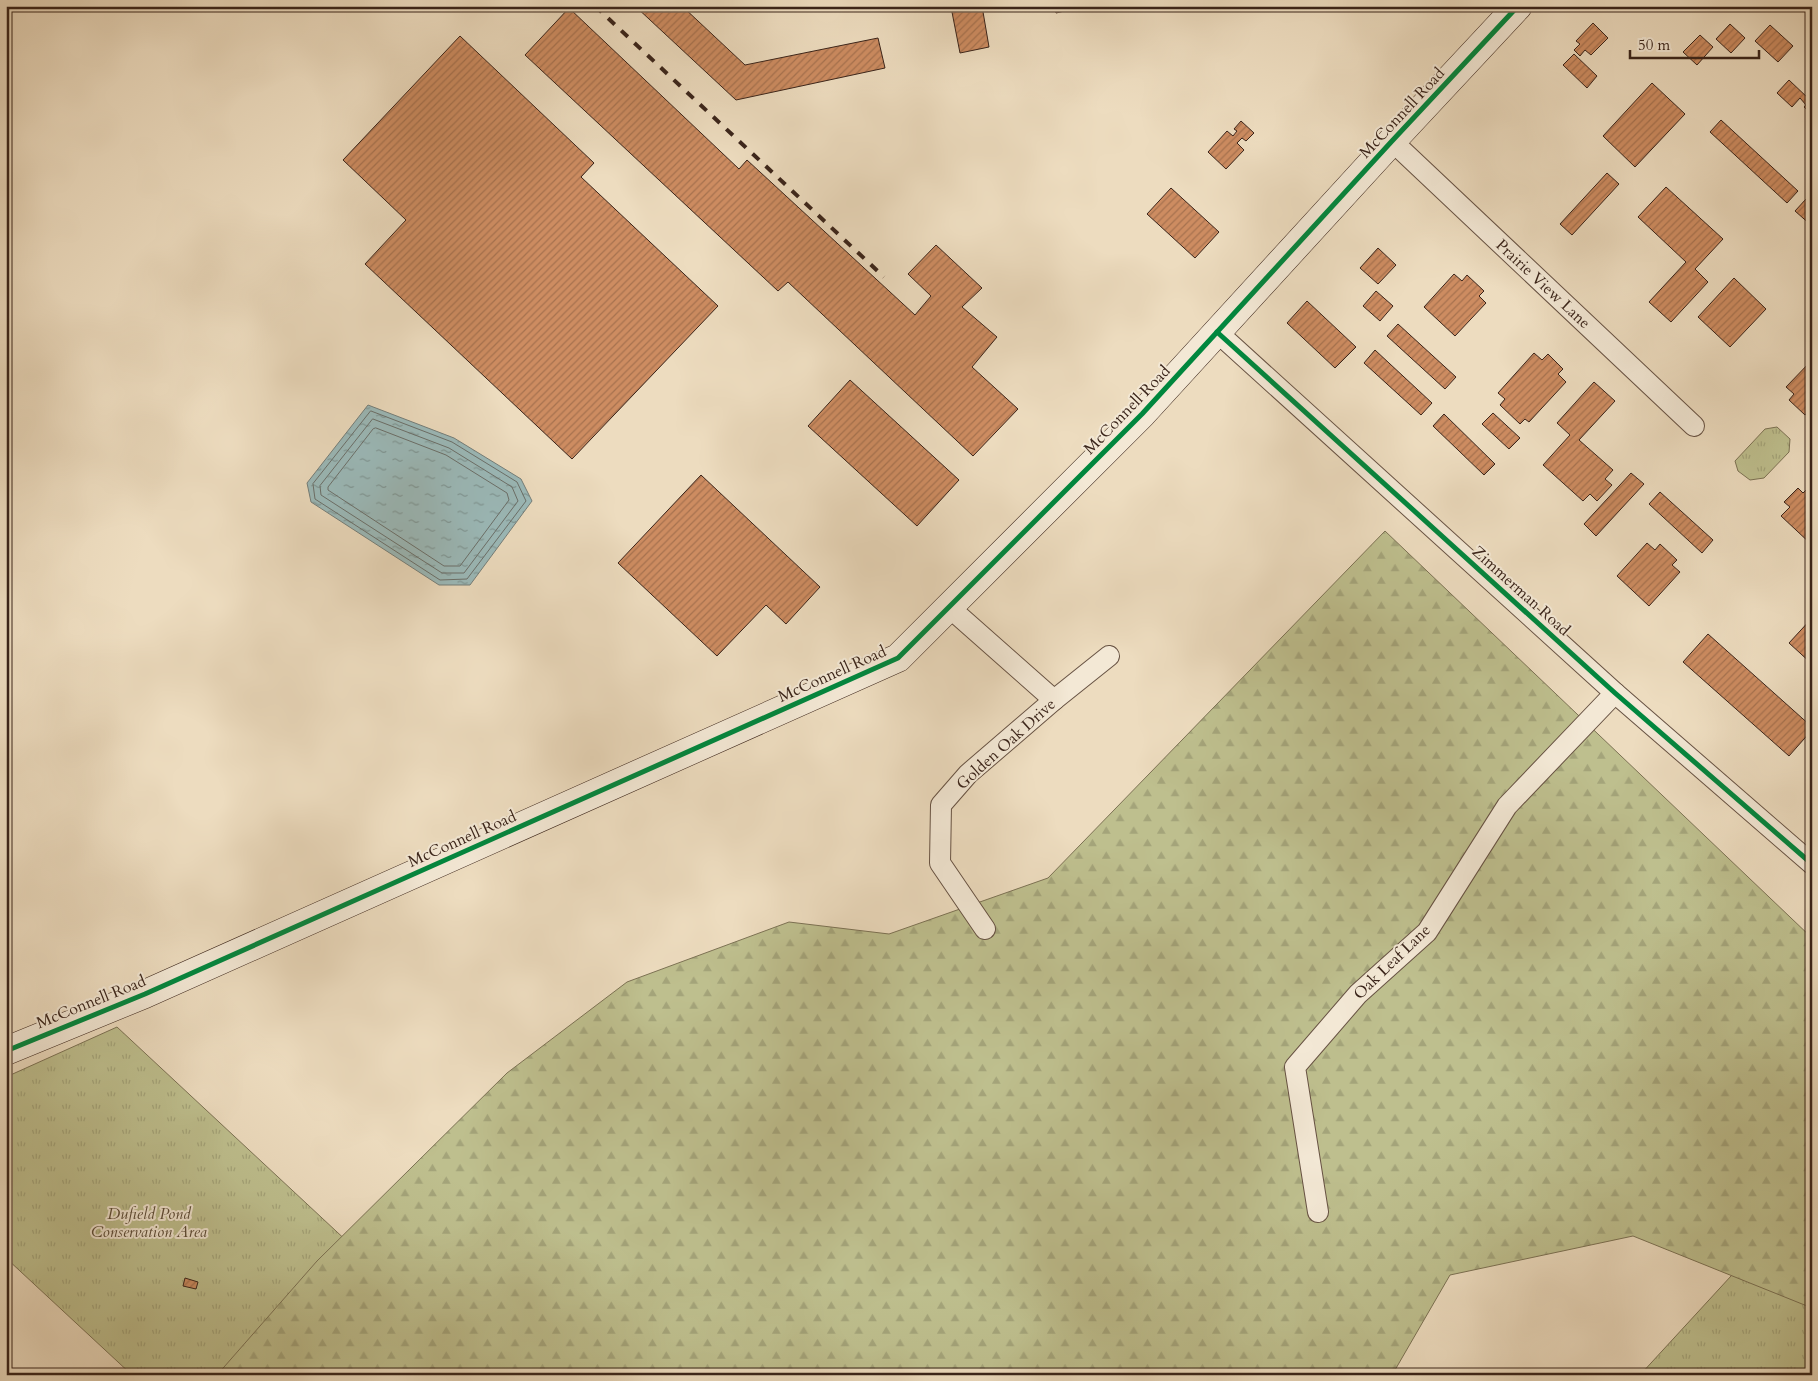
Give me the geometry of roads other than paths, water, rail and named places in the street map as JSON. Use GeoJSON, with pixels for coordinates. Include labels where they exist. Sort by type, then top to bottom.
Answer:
{"type":"FeatureCollection","features":[{"type":"Feature","properties":{"kind":"street","name":"McConnell Road"},"geometry":{"type":"LineString","coordinates":[[6,1052],[145,994],[898,658],[1142,414],[1518,6]]}},
{"type":"Feature","properties":{"kind":"street","name":"Prairie View Lane"},"geometry":{"type":"LineString","coordinates":[[1392,141],[1694,426]]}},
{"type":"Feature","properties":{"kind":"street","name":"Zimmerman Road"},"geometry":{"type":"LineString","coordinates":[[1217,332],[1615,692],[1809,857]]}},
{"type":"Feature","properties":{"kind":"street"},"geometry":{"type":"LineString","coordinates":[[950,608],[1054,700]]}},
{"type":"Feature","properties":{"kind":"street","name":"Golden Oak Drive"},"geometry":{"type":"LineString","coordinates":[[985,929],[940,863],[941,805],[968,774],[1054,700],[1109,656]]}},
{"type":"Feature","properties":{"kind":"street","name":"Oak Leaf Lane"},"geometry":{"type":"LineString","coordinates":[[1318,1212],[1295,1067],[1358,994],[1427,932],[1507,806],[1615,692]]}},
{"type":"Feature","properties":{"kind":"water"},"geometry":{"type":"Polygon","coordinates":[[[368,405],[454,438],[521,479],[532,501],[470,585],[439,585],[311,502],[307,483],[368,405]]]}},
{"type":"Feature","properties":{"kind":"railway"},"geometry":{"type":"LineString","coordinates":[[595,6],[884,277]]}},
{"type":"Feature","properties":{"kind":"park label","name":"Dufield Pond Conservation Area"},"geometry":{"type":"Point","coordinates":[149,1223]}}]}
